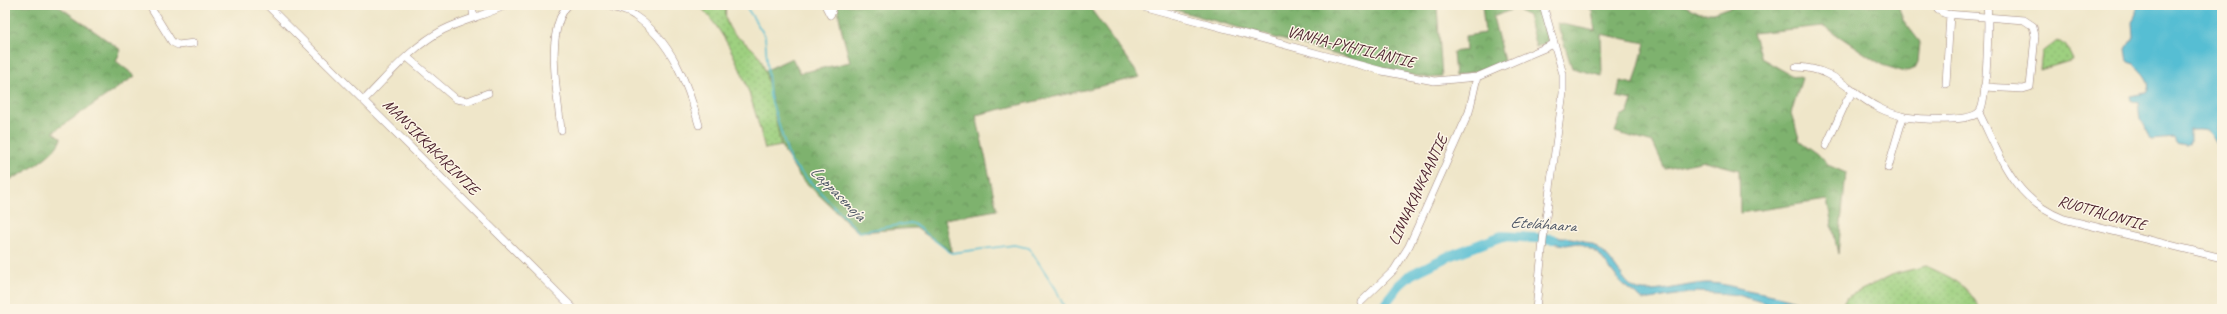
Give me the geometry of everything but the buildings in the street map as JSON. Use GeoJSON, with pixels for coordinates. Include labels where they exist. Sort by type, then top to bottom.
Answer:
{"type":"FeatureCollection","features":[{"type":"Feature","properties":{"kind":"street"},"geometry":{"type":"LineString","coordinates":[[149,5],[172,42],[178,45],[194,43]]}},
{"type":"Feature","properties":{"kind":"street","name":"MANSIKKAKARINTIE"},"geometry":{"type":"LineString","coordinates":[[267,5],[574,309]]}},
{"type":"Feature","properties":{"kind":"street"},"geometry":{"type":"LineString","coordinates":[[472,5],[474,18]]}},
{"type":"Feature","properties":{"kind":"street"},"geometry":{"type":"LineString","coordinates":[[364,100],[407,57],[438,33],[506,5]]}},
{"type":"Feature","properties":{"kind":"street"},"geometry":{"type":"LineString","coordinates":[[561,130],[554,43],[559,18],[568,5]]}},
{"type":"Feature","properties":{"kind":"street"},"geometry":{"type":"LineString","coordinates":[[607,5],[634,15],[646,24],[673,57],[688,86],[700,125]]}},
{"type":"Feature","properties":{"kind":"street","name":"VANHA-PYHTILÄNTIE"},"geometry":{"type":"LineString","coordinates":[[1138,5],[1401,76],[1434,82],[1477,77],[1554,44]]}},
{"type":"Feature","properties":{"kind":"street"},"geometry":{"type":"LineString","coordinates":[[1536,309],[1544,232],[1563,93],[1563,74],[1543,5]]}},
{"type":"Feature","properties":{"kind":"street"},"geometry":{"type":"LineString","coordinates":[[1935,5],[1941,12],[1950,14],[2029,21],[2033,26],[2035,36],[2031,85],[2029,88],[1984,87]]}},
{"type":"Feature","properties":{"kind":"street"},"geometry":{"type":"LineString","coordinates":[[1796,67],[1822,70],[1879,108],[1903,117],[1931,119],[1961,118],[1979,113],[1984,87],[1988,18],[1987,5]]}},
{"type":"Feature","properties":{"kind":"street"},"geometry":{"type":"LineString","coordinates":[[1946,84],[1950,14]]}},
{"type":"Feature","properties":{"kind":"street"},"geometry":{"type":"LineString","coordinates":[[407,57],[456,99],[468,101],[488,93]]}},
{"type":"Feature","properties":{"kind":"street","name":"LINNAKANKAANTIE"},"geometry":{"type":"LineString","coordinates":[[1362,302],[1394,270],[1410,246],[1469,112],[1477,77]]}},
{"type":"Feature","properties":{"kind":"street"},"geometry":{"type":"LineString","coordinates":[[1826,146],[1848,100],[1854,91]]}},
{"type":"Feature","properties":{"kind":"street","name":"RUOTTALONTIE"},"geometry":{"type":"LineString","coordinates":[[1979,113],[2005,166],[2018,186],[2028,199],[2044,210],[2064,220],[2222,258]]}},
{"type":"Feature","properties":{"kind":"street"},"geometry":{"type":"LineString","coordinates":[[1888,168],[1903,117]]}},
{"type":"Feature","properties":{"kind":"green space"},"geometry":{"type":"Polygon","coordinates":[[[5,5],[57,5],[121,50],[116,61],[135,76],[53,132],[61,138],[59,144],[38,164],[5,181],[5,5]]]}},
{"type":"Feature","properties":{"kind":"green space"},"geometry":{"type":"Polygon","coordinates":[[[699,5],[726,5],[726,16],[731,30],[759,56],[765,72],[781,146],[765,149],[755,110],[733,54],[724,37],[699,5]]]}},
{"type":"Feature","properties":{"kind":"green space"},"geometry":{"type":"Polygon","coordinates":[[[837,5],[1088,5],[1140,77],[976,115],[997,210],[945,219],[952,252],[916,228],[858,232],[800,177],[781,146],[764,71],[792,58],[800,73],[850,62],[837,5]]]}},
{"type":"Feature","properties":{"kind":"green space"},"geometry":{"type":"Polygon","coordinates":[[[1158,5],[1459,5],[1437,7],[1442,77],[1428,78],[1401,73],[1158,5]]]}},
{"type":"Feature","properties":{"kind":"green space"},"geometry":{"type":"Polygon","coordinates":[[[1482,5],[1539,5],[1549,42],[1536,47],[1528,16],[1516,8],[1493,17],[1504,61],[1487,68],[1455,76],[1453,52],[1466,50],[1465,36],[1485,33],[1482,5]]]}},
{"type":"Feature","properties":{"kind":"green space"},"geometry":{"type":"Polygon","coordinates":[[[1587,5],[1683,5],[1700,13],[1713,13],[1736,5],[1898,5],[1903,20],[1920,42],[1918,62],[1915,68],[1905,72],[1882,65],[1824,26],[1753,33],[1761,58],[1791,75],[1802,78],[1791,113],[1800,141],[1818,154],[1828,165],[1846,173],[1838,254],[1827,200],[1740,213],[1739,170],[1705,161],[1665,169],[1653,143],[1615,132],[1621,116],[1628,112],[1632,100],[1617,97],[1620,81],[1634,84],[1645,43],[1601,34],[1602,76],[1572,68],[1557,23],[1595,31],[1592,11],[1587,5]]]}},
{"type":"Feature","properties":{"kind":"green space"},"geometry":{"type":"Polygon","coordinates":[[[2057,40],[2066,46],[2073,60],[2040,70],[2042,52],[2057,40]]]}},
{"type":"Feature","properties":{"kind":"green space"},"geometry":{"type":"Polygon","coordinates":[[[1926,266],[1958,282],[1975,300],[1980,309],[1840,309],[1847,297],[1894,274],[1926,266]]]}},
{"type":"Feature","properties":{"kind":"water"},"geometry":{"type":"Polygon","coordinates":[[[2137,5],[2222,5],[2222,125],[2219,124],[2218,128],[2220,137],[2217,144],[2205,130],[2190,130],[2190,143],[2186,145],[2176,143],[2174,138],[2151,140],[2149,138],[2144,125],[2140,120],[2138,103],[2131,101],[2130,96],[2146,93],[2148,89],[2148,81],[2146,77],[2134,64],[2128,62],[2126,49],[2133,37],[2132,22],[2137,14],[2137,5]]]}},
{"type":"Feature","properties":{"kind":"water"},"geometry":{"type":"Polygon","coordinates":[[[1547,236],[1579,240],[1595,246],[1610,259],[1629,284],[1638,290],[1652,291],[1707,283],[1719,284],[1769,294],[1815,309],[1785,309],[1738,295],[1716,293],[1696,292],[1643,300],[1622,284],[1598,253],[1578,243],[1566,245],[1546,242],[1547,236]]]}},
{"type":"Feature","properties":{"kind":"waterway","name":"Lappasenoja"},"geometry":{"type":"LineString","coordinates":[[745,5],[765,36],[770,96],[790,161],[859,232],[910,223],[914,224],[951,253],[1014,245],[1029,248],[1056,289],[1065,309]]}},
{"type":"Feature","properties":{"kind":"waterway","name":"Etelähaara"},"geometry":{"type":"LineString","coordinates":[[1381,309],[1399,285],[1412,274],[1447,257],[1502,236],[1553,239]]}}]}
